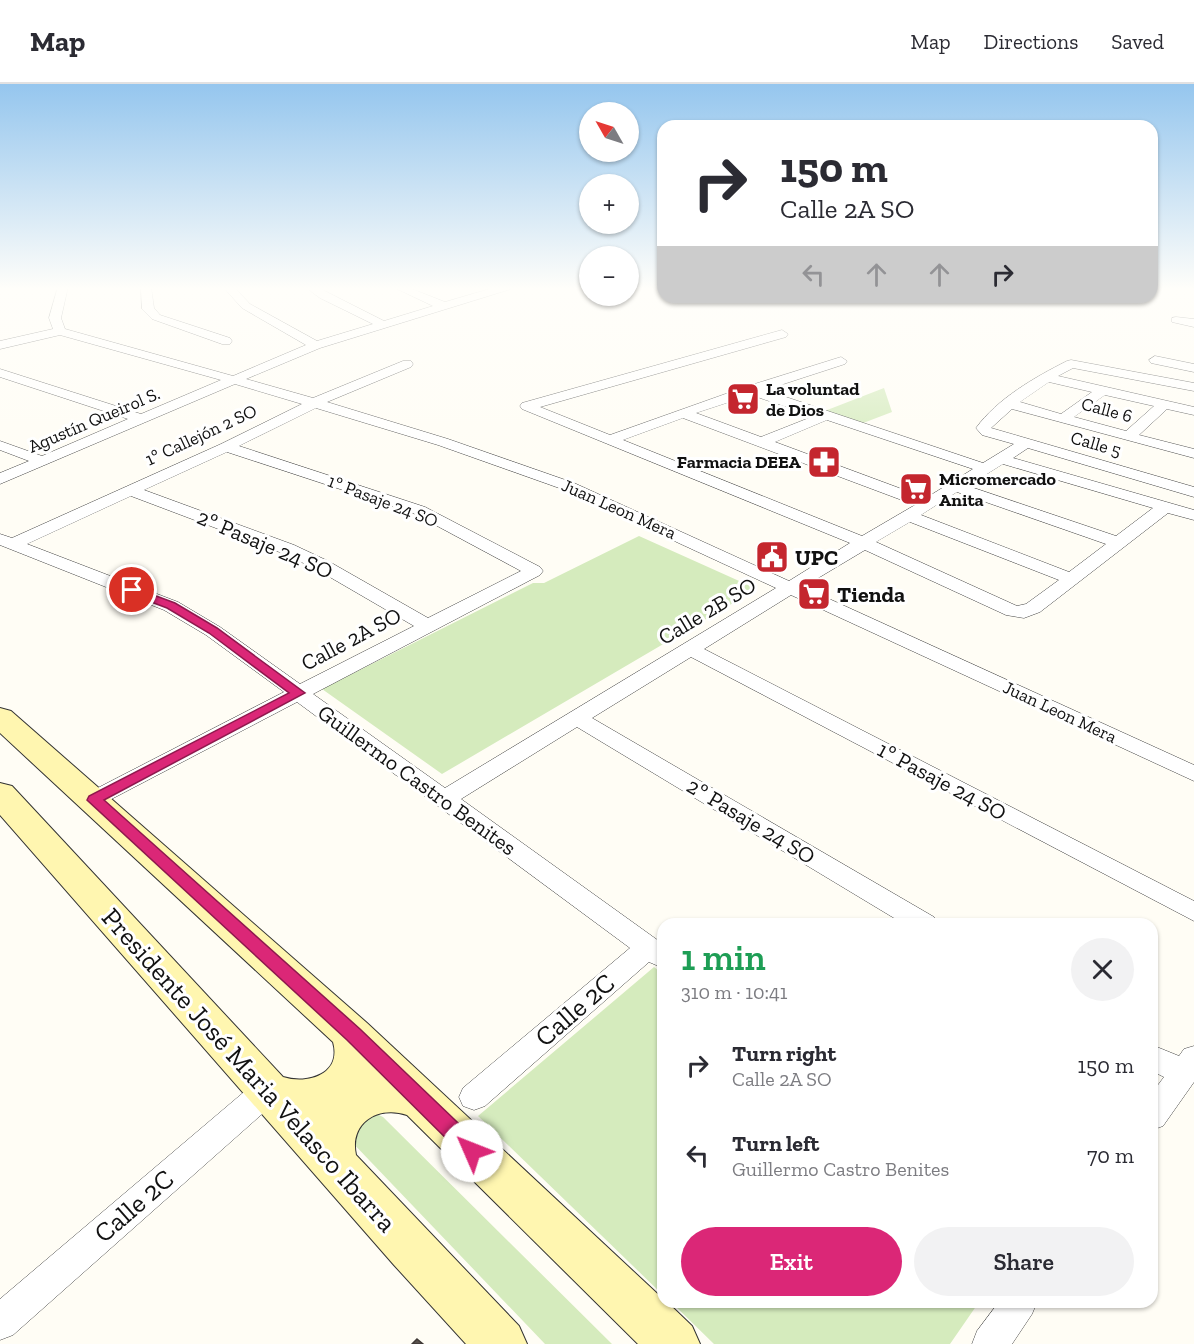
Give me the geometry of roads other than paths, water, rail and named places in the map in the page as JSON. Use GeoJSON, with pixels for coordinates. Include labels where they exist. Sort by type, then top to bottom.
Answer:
{"type":"FeatureCollection","features":[{"type":"Feature","properties":{"kind":"main road"},"geometry":{"type":"LineString","coordinates":[[0,717],[353,1035],[674,1344]]}},
{"type":"Feature","properties":{"kind":"main road","name":"Presidente José Maria Velasco Ibarra"},"geometry":{"type":"LineString","coordinates":[[0,794],[335,1165],[501,1344]]}},
{"type":"Feature","properties":{"kind":"main road"},"geometry":{"type":"LineString","coordinates":[[268,1090],[291,1100],[305,1100],[333,1089],[352,1069],[356,1057],[353,1035]]}},
{"type":"Feature","properties":{"kind":"main road"},"geometry":{"type":"LineString","coordinates":[[335,1165],[331,1153],[335,1126],[354,1105],[380,1094],[394,1092],[419,1100]]}},
{"type":"Feature","properties":{"kind":"street","name":"Juan Leon Mera"},"geometry":{"type":"LineString","coordinates":[[111,346],[507,462],[638,517],[1194,774]]}},
{"type":"Feature","properties":{"kind":"street","name":"Agustín Queirol S."},"geometry":{"type":"LineString","coordinates":[[0,479],[314,346]]}},
{"type":"Feature","properties":{"kind":"street"},"geometry":{"type":"LineString","coordinates":[[740,346],[527,406],[864,543],[1013,611],[1024,612],[1033,608],[1165,507]]}},
{"type":"Feature","properties":{"kind":"street"},"geometry":{"type":"LineString","coordinates":[[1155,360],[1194,368]]}},
{"type":"Feature","properties":{"kind":"street"},"geometry":{"type":"LineString","coordinates":[[609,440],[682,413],[841,361]]}},
{"type":"Feature","properties":{"kind":"street","name":"1º Callejón 2 SO"},"geometry":{"type":"LineString","coordinates":[[7,542],[226,447],[314,404],[407,364]]}},
{"type":"Feature","properties":{"kind":"street"},"geometry":{"type":"LineString","coordinates":[[1010,404],[1065,366],[1082,365],[1194,387]]}},
{"type":"Feature","properties":{"kind":"street"},"geometry":{"type":"LineString","coordinates":[[0,373],[141,419]]}},
{"type":"Feature","properties":{"kind":"street"},"geometry":{"type":"LineString","coordinates":[[1049,378],[1194,411]]}},
{"type":"Feature","properties":{"kind":"street"},"geometry":{"type":"LineString","coordinates":[[750,390],[826,416],[994,464],[1194,515]]}},
{"type":"Feature","properties":{"kind":"street"},"geometry":{"type":"LineString","coordinates":[[1063,419],[1103,390]]}},
{"type":"Feature","properties":{"kind":"street","name":"Calle 6"},"geometry":{"type":"LineString","coordinates":[[1010,404],[1194,454]]}},
{"type":"Feature","properties":{"kind":"street","name":"Calle 5"},"geometry":{"type":"LineString","coordinates":[[1010,404],[987,423],[983,428],[987,432],[1194,492]]}},
{"type":"Feature","properties":{"kind":"street"},"geometry":{"type":"LineString","coordinates":[[1129,436],[1164,404]]}},
{"type":"Feature","properties":{"kind":"street"},"geometry":{"type":"LineString","coordinates":[[682,413],[928,504]]}},
{"type":"Feature","properties":{"kind":"street"},"geometry":{"type":"LineString","coordinates":[[762,442],[826,416]]}},
{"type":"Feature","properties":{"kind":"street","name":"Calle 2B SO"},"geometry":{"type":"LineString","coordinates":[[443,800],[1025,444]]}},
{"type":"Feature","properties":{"kind":"street"},"geometry":{"type":"LineString","coordinates":[[0,445],[43,461]]}},
{"type":"Feature","properties":{"kind":"street","name":"1º Pasaje 24 SO"},"geometry":{"type":"LineString","coordinates":[[226,447],[419,510],[534,571]]}},
{"type":"Feature","properties":{"kind":"street"},"geometry":{"type":"LineString","coordinates":[[957,487],[1117,542]]}},
{"type":"Feature","properties":{"kind":"street","name":"2º Pasaje 24 SO"},"geometry":{"type":"LineString","coordinates":[[128,490],[288,549],[322,565],[428,626]]}},
{"type":"Feature","properties":{"kind":"street"},"geometry":{"type":"LineString","coordinates":[[910,516],[1070,578]]}},
{"type":"Feature","properties":{"kind":"street","name":"Guillermo Castro Benites"},"geometry":{"type":"LineString","coordinates":[[7,542],[171,606],[213,631],[656,953]]}},
{"type":"Feature","properties":{"kind":"street","name":"Calle 2A SO"},"geometry":{"type":"LineString","coordinates":[[94,800],[534,571]]}},
{"type":"Feature","properties":{"kind":"street","name":"1º Pasaje 24 SO"},"geometry":{"type":"LineString","coordinates":[[690,649],[1194,912]]}},
{"type":"Feature","properties":{"kind":"street","name":"2º Pasaje 24 SO"},"geometry":{"type":"LineString","coordinates":[[577,718],[915,918]]}},
{"type":"Feature","properties":{"kind":"street","name":"Calle 2C"},"geometry":{"type":"LineString","coordinates":[[474,1097],[656,953]]}},
{"type":"Feature","properties":{"kind":"street"},"geometry":{"type":"LineString","coordinates":[[1158,1059],[1189,1066],[1158,1109]]}},
{"type":"Feature","properties":{"kind":"street","name":"Calle 2C"},"geometry":{"type":"LineString","coordinates":[[0,1322],[268,1090]]}},
{"type":"Feature","properties":{"kind":"street"},"geometry":{"type":"LineString","coordinates":[[990,1344],[1016,1308]]}},
{"type":"Feature","properties":{"kind":"place","name":"La voluntad de Dios"},"geometry":{"type":"Point","coordinates":[743,399]}},
{"type":"Feature","properties":{"kind":"place","name":"Farmacia DEEA"},"geometry":{"type":"Point","coordinates":[824,462]}},
{"type":"Feature","properties":{"kind":"place","name":"Micromercado Anita"},"geometry":{"type":"Point","coordinates":[916,489]}},
{"type":"Feature","properties":{"kind":"place","name":"UPC"},"geometry":{"type":"Point","coordinates":[772,557]}},
{"type":"Feature","properties":{"kind":"place","name":"Tienda"},"geometry":{"type":"Point","coordinates":[814,594]}}]}
